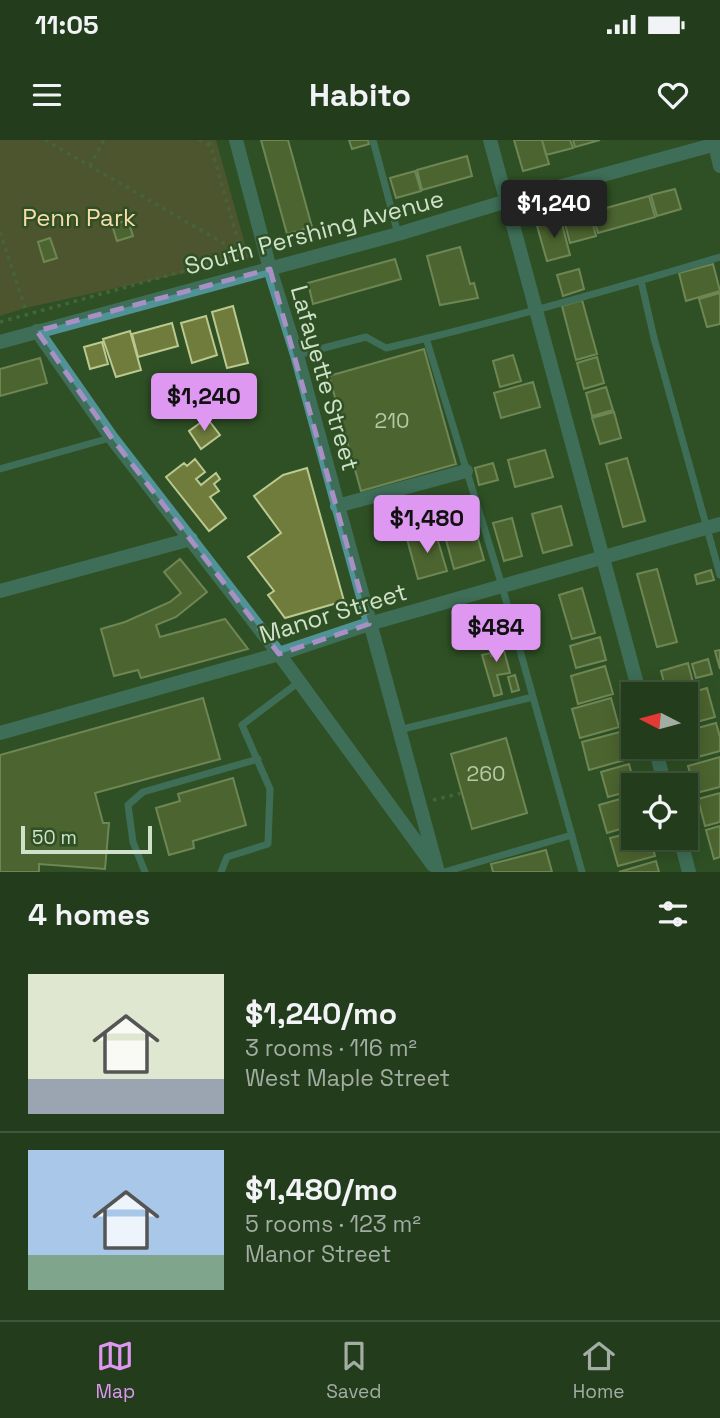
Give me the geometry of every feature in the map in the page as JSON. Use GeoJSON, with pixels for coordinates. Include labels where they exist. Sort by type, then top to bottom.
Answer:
{"type":"FeatureCollection","features":[{"type":"Feature","properties":{"kind":"street","name":"Lafayette Street"},"geometry":{"type":"LineString","coordinates":[[236,140],[438,872]]}},
{"type":"Feature","properties":{"kind":"street"},"geometry":{"type":"LineString","coordinates":[[490,140],[636,682]]}},
{"type":"Feature","properties":{"kind":"street","name":"South Pershing Avenue"},"geometry":{"type":"LineString","coordinates":[[0,342],[398,234],[716,142]]}},
{"type":"Feature","properties":{"kind":"street"},"geometry":{"type":"LineString","coordinates":[[716,142],[720,166]]}},
{"type":"Feature","properties":{"kind":"street"},"geometry":{"type":"LineString","coordinates":[[37,331],[111,438],[279,654],[438,872]]}},
{"type":"Feature","properties":{"kind":"street"},"geometry":{"type":"LineString","coordinates":[[337,506],[466,471]]}},
{"type":"Feature","properties":{"kind":"street","name":"Manor Street"},"geometry":{"type":"LineString","coordinates":[[0,733],[713,526]]}},
{"type":"Feature","properties":{"kind":"street"},"geometry":{"type":"LineString","coordinates":[[0,591],[191,539]]}},
{"type":"Feature","properties":{"kind":"street"},"geometry":{"type":"LineString","coordinates":[[683,850],[689,872]]}},
{"type":"Feature","properties":{"kind":"lane"},"geometry":{"type":"LineString","coordinates":[[373,140],[398,234]]}},
{"type":"Feature","properties":{"kind":"lane"},"geometry":{"type":"LineString","coordinates":[[297,355],[366,337],[386,348],[641,281],[720,257]]}},
{"type":"Feature","properties":{"kind":"lane"},"geometry":{"type":"LineString","coordinates":[[641,281],[654,338],[698,493],[713,526],[720,575]]}},
{"type":"Feature","properties":{"kind":"lane"},"geometry":{"type":"LineString","coordinates":[[426,338],[502,586],[582,872]]}},
{"type":"Feature","properties":{"kind":"lane"},"geometry":{"type":"LineString","coordinates":[[0,469],[111,438]]}},
{"type":"Feature","properties":{"kind":"lane"},"geometry":{"type":"LineString","coordinates":[[221,872],[227,857],[268,844],[270,789],[242,724],[299,682]]}},
{"type":"Feature","properties":{"kind":"lane"},"geometry":{"type":"LineString","coordinates":[[399,730],[533,697]]}},
{"type":"Feature","properties":{"kind":"lane"},"geometry":{"type":"LineString","coordinates":[[145,872],[133,842],[128,805],[143,792],[258,759]]}},
{"type":"Feature","properties":{"kind":"lane"},"geometry":{"type":"LineString","coordinates":[[444,872],[572,835]]}},
{"type":"Feature","properties":{"kind":"path"},"geometry":{"type":"LineString","coordinates":[[44,140],[270,269]]}},
{"type":"Feature","properties":{"kind":"path"},"geometry":{"type":"LineString","coordinates":[[90,166],[104,140]]}},
{"type":"Feature","properties":{"kind":"path"},"geometry":{"type":"LineString","coordinates":[[199,140],[211,147]]}},
{"type":"Feature","properties":{"kind":"path"},"geometry":{"type":"LineString","coordinates":[[209,140],[242,255]]}},
{"type":"Feature","properties":{"kind":"path"},"geometry":{"type":"LineString","coordinates":[[0,232],[25,308]]}},
{"type":"Feature","properties":{"kind":"path"},"geometry":{"type":"LineString","coordinates":[[0,322],[242,255]]}},
{"type":"Feature","properties":{"kind":"path"},"geometry":{"type":"LineString","coordinates":[[439,798],[462,793]]}},
{"type":"Feature","properties":{"kind":"highlighted area"},"geometry":{"type":"Polygon","coordinates":[[[270,269],[369,624],[279,654],[111,437],[37,331],[270,269]]]}},
{"type":"Feature","properties":{"kind":"green space","name":"Penn Park"},"geometry":{"type":"Polygon","coordinates":[[[0,140],[216,140],[249,259],[25,308],[0,316],[0,140]]]}},
{"type":"Feature","properties":{"kind":"building"},"geometry":{"type":"Polygon","coordinates":[[[261,140],[288,140],[312,227],[287,234],[261,140]]]}},
{"type":"Feature","properties":{"kind":"building"},"geometry":{"type":"Polygon","coordinates":[[[349,140],[368,140],[369,144],[352,149],[349,140]]]}},
{"type":"Feature","properties":{"kind":"building"},"geometry":{"type":"Polygon","coordinates":[[[514,140],[542,140],[549,164],[523,171],[514,140]]]}},
{"type":"Feature","properties":{"kind":"building"},"geometry":{"type":"Polygon","coordinates":[[[542,140],[570,140],[573,148],[546,155],[542,140]]]}},
{"type":"Feature","properties":{"kind":"building"},"geometry":{"type":"Polygon","coordinates":[[[573,140],[600,140],[575,147],[573,140]]]}},
{"type":"Feature","properties":{"kind":"building"},"geometry":{"type":"Polygon","coordinates":[[[467,156],[472,176],[422,190],[417,170],[467,156]]]}},
{"type":"Feature","properties":{"kind":"building"},"geometry":{"type":"Polygon","coordinates":[[[415,171],[421,191],[396,198],[390,178],[415,171]]]}},
{"type":"Feature","properties":{"kind":"building"},"geometry":{"type":"Polygon","coordinates":[[[675,189],[681,209],[657,216],[651,195],[675,189]]]}},
{"type":"Feature","properties":{"kind":"building"},"geometry":{"type":"Polygon","coordinates":[[[649,196],[655,217],[598,233],[592,212],[649,196]]]}},
{"type":"Feature","properties":{"kind":"building"},"geometry":{"type":"Polygon","coordinates":[[[590,213],[596,236],[570,243],[564,220],[590,213]]]}},
{"type":"Feature","properties":{"kind":"building"},"geometry":{"type":"Polygon","coordinates":[[[128,220],[133,236],[117,241],[112,225],[128,220]]]}},
{"type":"Feature","properties":{"kind":"building"},"geometry":{"type":"Polygon","coordinates":[[[561,220],[570,255],[547,261],[537,226],[561,220]]]}},
{"type":"Feature","properties":{"kind":"building"},"geometry":{"type":"Polygon","coordinates":[[[50,238],[57,258],[44,262],[38,242],[50,238]]]}},
{"type":"Feature","properties":{"kind":"building"},"geometry":{"type":"Polygon","coordinates":[[[460,247],[470,284],[474,283],[478,298],[440,305],[427,256],[460,247]]]}},
{"type":"Feature","properties":{"kind":"building"},"geometry":{"type":"Polygon","coordinates":[[[395,259],[401,279],[313,304],[308,283],[395,259]]]}},
{"type":"Feature","properties":{"kind":"building"},"geometry":{"type":"Polygon","coordinates":[[[713,264],[720,291],[686,301],[679,273],[713,264]]]}},
{"type":"Feature","properties":{"kind":"building"},"geometry":{"type":"Polygon","coordinates":[[[579,269],[584,289],[563,296],[557,275],[579,269]]]}},
{"type":"Feature","properties":{"kind":"building"},"geometry":{"type":"Polygon","coordinates":[[[720,293],[720,324],[707,327],[699,299],[720,293]]]}},
{"type":"Feature","properties":{"kind":"building"},"geometry":{"type":"Polygon","coordinates":[[[582,300],[597,354],[576,360],[562,306],[582,300]]]}},
{"type":"Feature","properties":{"kind":"building"},"geometry":{"type":"Polygon","coordinates":[[[233,306],[248,363],[227,368],[212,312],[233,306]]]}},
{"type":"Feature","properties":{"kind":"building"},"geometry":{"type":"Polygon","coordinates":[[[206,316],[217,355],[192,363],[181,323],[206,316]]]}},
{"type":"Feature","properties":{"kind":"building"},"geometry":{"type":"Polygon","coordinates":[[[172,323],[178,346],[138,357],[132,334],[172,323]]]}},
{"type":"Feature","properties":{"kind":"building"},"geometry":{"type":"Polygon","coordinates":[[[130,331],[141,370],[116,377],[103,339],[130,331]]]}},
{"type":"Feature","properties":{"kind":"building"},"geometry":{"type":"Polygon","coordinates":[[[102,342],[108,364],[90,369],[84,347],[102,342]]]}},
{"type":"Feature","properties":{"kind":"building"},"geometry":{"type":"Polygon","coordinates":[[[424,349],[456,464],[361,491],[329,376],[424,349]]]}},
{"type":"Feature","properties":{"kind":"building"},"geometry":{"type":"Polygon","coordinates":[[[513,355],[521,381],[500,387],[493,361],[513,355]]]}},
{"type":"Feature","properties":{"kind":"building"},"geometry":{"type":"Polygon","coordinates":[[[597,357],[604,383],[584,389],[577,363],[597,357]]]}},
{"type":"Feature","properties":{"kind":"building"},"geometry":{"type":"Polygon","coordinates":[[[40,358],[47,383],[0,396],[0,369],[40,358]]]}},
{"type":"Feature","properties":{"kind":"building"},"geometry":{"type":"Polygon","coordinates":[[[533,382],[540,407],[501,418],[494,393],[533,382]]]}},
{"type":"Feature","properties":{"kind":"building"},"geometry":{"type":"Polygon","coordinates":[[[606,387],[613,410],[592,416],[586,393],[606,387]]]}},
{"type":"Feature","properties":{"kind":"building"},"geometry":{"type":"Polygon","coordinates":[[[614,412],[621,438],[600,444],[592,418],[614,412]]]}},
{"type":"Feature","properties":{"kind":"building"},"geometry":{"type":"Polygon","coordinates":[[[207,418],[220,435],[201,449],[189,431],[207,418]]]}},
{"type":"Feature","properties":{"kind":"building"},"geometry":{"type":"Polygon","coordinates":[[[545,450],[553,477],[515,487],[508,460],[545,450]]]}},
{"type":"Feature","properties":{"kind":"building"},"geometry":{"type":"Polygon","coordinates":[[[627,458],[645,521],[623,527],[606,464],[627,458]]]}},
{"type":"Feature","properties":{"kind":"building"},"geometry":{"type":"Polygon","coordinates":[[[195,459],[205,472],[196,479],[201,485],[216,473],[220,479],[214,484],[219,491],[210,497],[226,518],[209,531],[166,477],[184,463],[187,466],[195,459]]]}},
{"type":"Feature","properties":{"kind":"building"},"geometry":{"type":"Polygon","coordinates":[[[493,463],[498,480],[479,485],[475,468],[493,463]]]}},
{"type":"Feature","properties":{"kind":"building"},"geometry":{"type":"Polygon","coordinates":[[[307,468],[344,601],[285,618],[268,595],[274,591],[248,557],[281,533],[254,496],[283,475],[307,468]]]}},
{"type":"Feature","properties":{"kind":"building"},"geometry":{"type":"Polygon","coordinates":[[[561,506],[572,545],[543,553],[532,514],[561,506]]]}},
{"type":"Feature","properties":{"kind":"building"},"geometry":{"type":"Polygon","coordinates":[[[512,518],[522,556],[504,561],[493,523],[512,518]]]}},
{"type":"Feature","properties":{"kind":"building"},"geometry":{"type":"Polygon","coordinates":[[[473,521],[484,560],[454,569],[443,529],[473,521]]]}},
{"type":"Feature","properties":{"kind":"building"},"geometry":{"type":"Polygon","coordinates":[[[435,531],[447,571],[418,579],[407,539],[435,531]]]}},
{"type":"Feature","properties":{"kind":"building"},"geometry":{"type":"Polygon","coordinates":[[[180,559],[207,592],[176,617],[156,625],[160,637],[225,619],[248,649],[141,678],[138,670],[114,676],[101,629],[125,622],[170,602],[181,593],[164,572],[180,559]]]}},
{"type":"Feature","properties":{"kind":"building"},"geometry":{"type":"Polygon","coordinates":[[[657,569],[677,642],[657,647],[637,574],[657,569]]]}},
{"type":"Feature","properties":{"kind":"building"},"geometry":{"type":"Polygon","coordinates":[[[711,570],[714,580],[697,584],[695,575],[711,570]]]}},
{"type":"Feature","properties":{"kind":"building"},"geometry":{"type":"Polygon","coordinates":[[[582,588],[595,633],[572,639],[559,595],[582,588]]]}},
{"type":"Feature","properties":{"kind":"building"},"geometry":{"type":"Polygon","coordinates":[[[499,632],[510,673],[497,675],[502,694],[494,696],[482,655],[497,654],[491,634],[499,632]]]}},
{"type":"Feature","properties":{"kind":"building"},"geometry":{"type":"Polygon","coordinates":[[[600,637],[606,660],[576,668],[570,646],[600,637]]]}},
{"type":"Feature","properties":{"kind":"building"},"geometry":{"type":"Polygon","coordinates":[[[720,650],[720,669],[715,651],[720,650]]]}},
{"type":"Feature","properties":{"kind":"building"},"geometry":{"type":"Polygon","coordinates":[[[708,659],[712,674],[696,678],[692,664],[708,659]]]}},
{"type":"Feature","properties":{"kind":"building"},"geometry":{"type":"Polygon","coordinates":[[[688,663],[693,682],[664,682],[661,671],[688,663]]]}},
{"type":"Feature","properties":{"kind":"building"},"geometry":{"type":"Polygon","coordinates":[[[605,666],[613,694],[578,704],[571,676],[605,666]]]}},
{"type":"Feature","properties":{"kind":"building"},"geometry":{"type":"Polygon","coordinates":[[[515,675],[519,690],[512,692],[508,677],[515,675]]]}},
{"type":"Feature","properties":{"kind":"building"},"geometry":{"type":"Polygon","coordinates":[[[707,688],[715,717],[698,722],[698,691],[707,688]]]}},
{"type":"Feature","properties":{"kind":"building"},"geometry":{"type":"Polygon","coordinates":[[[203,698],[220,759],[95,793],[103,823],[109,823],[105,869],[39,864],[39,872],[0,872],[0,755],[203,698]]]}},
{"type":"Feature","properties":{"kind":"building"},"geometry":{"type":"Polygon","coordinates":[[[611,698],[619,727],[580,738],[572,709],[611,698]]]}},
{"type":"Feature","properties":{"kind":"building"},"geometry":{"type":"Polygon","coordinates":[[[716,723],[720,751],[698,757],[698,728],[716,723]]]}},
{"type":"Feature","properties":{"kind":"building"},"geometry":{"type":"Polygon","coordinates":[[[620,732],[621,760],[624,760],[589,770],[582,742],[620,732]]]}},
{"type":"Feature","properties":{"kind":"building"},"geometry":{"type":"Polygon","coordinates":[[[506,738],[527,813],[472,829],[451,754],[506,738]]]}},
{"type":"Feature","properties":{"kind":"building"},"geometry":{"type":"Polygon","coordinates":[[[720,757],[720,787],[698,792],[698,773],[690,773],[688,766],[720,757]]]}},
{"type":"Feature","properties":{"kind":"building"},"geometry":{"type":"Polygon","coordinates":[[[629,764],[631,773],[621,773],[621,794],[608,797],[601,772],[629,764]]]}},
{"type":"Feature","properties":{"kind":"building"},"geometry":{"type":"Polygon","coordinates":[[[233,778],[246,825],[193,841],[194,848],[169,855],[156,808],[180,801],[178,794],[233,778]]]}},
{"type":"Feature","properties":{"kind":"building"},"geometry":{"type":"Polygon","coordinates":[[[720,793],[720,822],[705,826],[698,799],[720,793]]]}},
{"type":"Feature","properties":{"kind":"building"},"geometry":{"type":"Polygon","coordinates":[[[621,799],[621,829],[607,833],[599,805],[621,799]]]}},
{"type":"Feature","properties":{"kind":"building"},"geometry":{"type":"Polygon","coordinates":[[[720,826],[720,857],[714,859],[706,830],[720,826]]]}},
{"type":"Feature","properties":{"kind":"building"},"geometry":{"type":"Polygon","coordinates":[[[621,835],[621,850],[653,850],[655,856],[618,866],[610,838],[621,835]]]}},
{"type":"Feature","properties":{"kind":"building"},"geometry":{"type":"Polygon","coordinates":[[[546,850],[552,872],[493,872],[491,864],[546,850]]]}},
{"type":"Feature","properties":{"kind":"building"},"geometry":{"type":"Polygon","coordinates":[[[656,861],[659,872],[619,872],[656,861]]]}}]}
